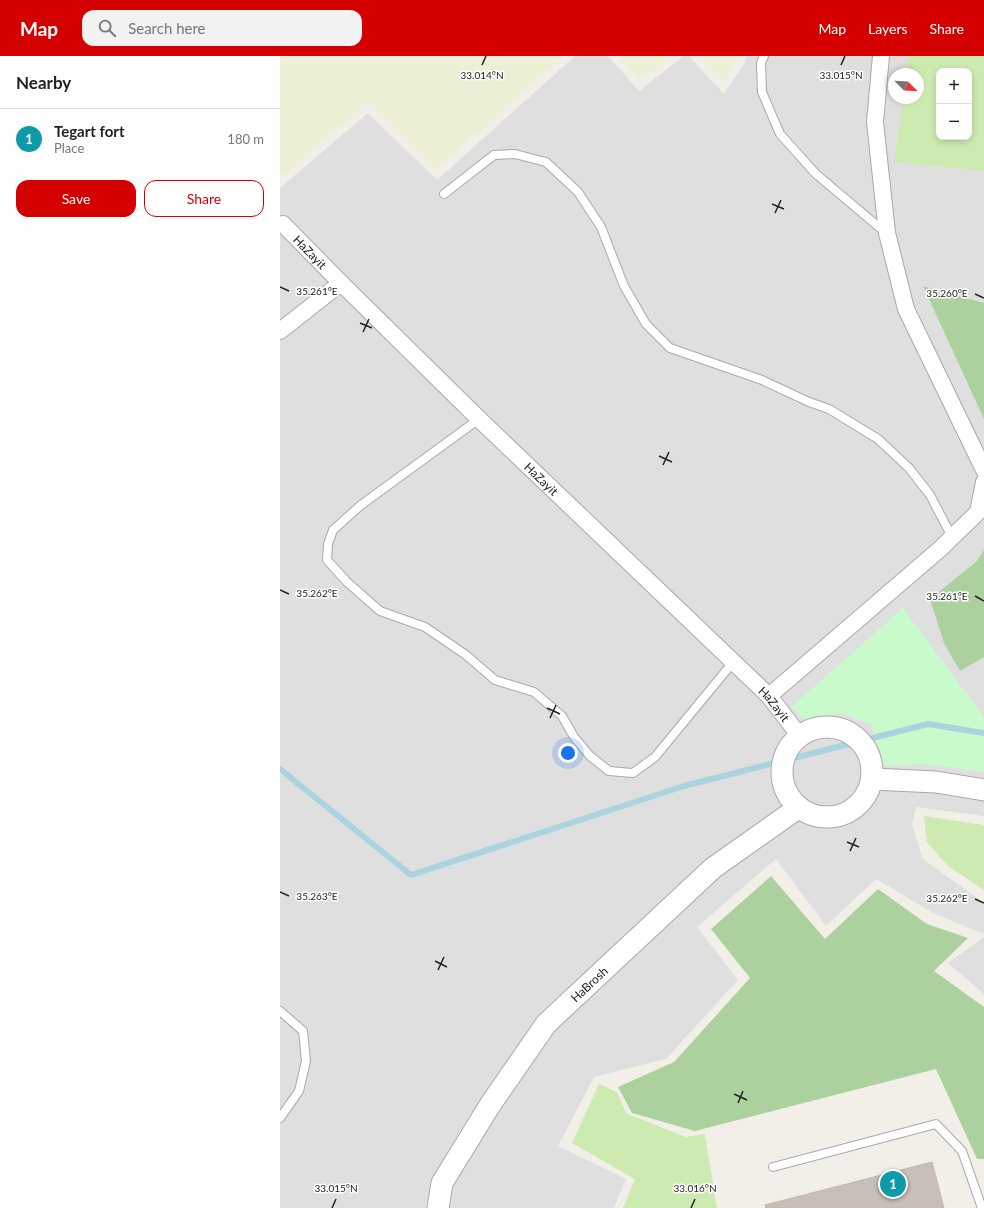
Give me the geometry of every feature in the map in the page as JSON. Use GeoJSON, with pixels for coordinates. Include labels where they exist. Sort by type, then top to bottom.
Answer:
{"type":"FeatureCollection","features":[{"type":"Feature","properties":{"kind":"street"},"geometry":{"type":"LineString","coordinates":[[881,56],[875,122],[887,233],[906,309],[984,470]]}},
{"type":"Feature","properties":{"kind":"street","name":"HaZayit"},"geometry":{"type":"LineString","coordinates":[[283,224],[479,419],[734,661],[769,696],[799,735]]}},
{"type":"Feature","properties":{"kind":"street"},"geometry":{"type":"LineString","coordinates":[[280,331],[341,283]]}},
{"type":"Feature","properties":{"kind":"street"},"geometry":{"type":"LineString","coordinates":[[769,696],[952,537],[978,512],[984,482]]}},
{"type":"Feature","properties":{"kind":"street"},"geometry":{"type":"LineString","coordinates":[[821,726],[837,727],[851,733],[863,744],[872,763],[872,779],[866,794],[857,807],[843,815],[828,818],[820,817],[798,808],[786,793],[781,777],[782,761],[788,747],[799,735],[821,726]]}},
{"type":"Feature","properties":{"kind":"street"},"geometry":{"type":"LineString","coordinates":[[872,779],[936,782],[984,790]]}},
{"type":"Feature","properties":{"kind":"street","name":"HaBrosh"},"geometry":{"type":"LineString","coordinates":[[438,1208],[442,1183],[490,1105],[546,1024],[713,868],[798,808]]}},
{"type":"Feature","properties":{"kind":"lane"},"geometry":{"type":"LineString","coordinates":[[764,56],[761,63],[762,92],[780,134],[816,174],[887,233]]}},
{"type":"Feature","properties":{"kind":"lane"},"geometry":{"type":"LineString","coordinates":[[444,194],[494,155],[516,154],[546,162],[578,192],[601,227],[624,286],[646,324],[670,348],[762,380],[809,402],[829,409],[878,439],[909,468],[930,495],[952,537]]}},
{"type":"Feature","properties":{"kind":"lane"},"geometry":{"type":"LineString","coordinates":[[479,419],[361,505],[332,530],[328,544],[327,560],[347,582],[380,611],[425,627],[466,655],[495,680],[534,692],[562,716],[574,737],[590,756],[609,771],[633,773],[655,757],[734,661]]}},
{"type":"Feature","properties":{"kind":"lane"},"geometry":{"type":"LineString","coordinates":[[280,1011],[303,1031],[306,1061],[299,1091],[280,1118]]}},
{"type":"Feature","properties":{"kind":"lane"},"geometry":{"type":"LineString","coordinates":[[773,1167],[936,1124],[962,1151],[982,1208]]}},
{"type":"Feature","properties":{"kind":"shaded area"},"geometry":{"type":"Polygon","coordinates":[[[575,56],[608,56],[639,91],[684,56],[689,56],[724,94],[744,64],[747,56],[984,56],[984,816],[916,807],[912,825],[923,859],[984,903],[984,934],[933,913],[876,879],[826,926],[776,859],[697,927],[738,980],[666,1059],[594,1077],[558,1146],[626,1179],[614,1208],[280,1208],[280,188],[368,113],[437,180],[575,56]]]}},
{"type":"Feature","properties":{"kind":"shaded area"},"geometry":{"type":"Polygon","coordinates":[[[984,937],[984,994],[948,963],[984,937]]]}},
{"type":"Feature","properties":{"kind":"green space"},"geometry":{"type":"Polygon","coordinates":[[[280,56],[563,56],[437,169],[368,102],[280,177],[280,56]]]}},
{"type":"Feature","properties":{"kind":"green space"},"geometry":{"type":"Polygon","coordinates":[[[618,56],[670,56],[640,80],[618,56]]]}},
{"type":"Feature","properties":{"kind":"green space"},"geometry":{"type":"Polygon","coordinates":[[[700,56],[739,56],[723,81],[700,56]]]}},
{"type":"Feature","properties":{"kind":"green space"},"geometry":{"type":"Polygon","coordinates":[[[909,56],[984,56],[984,171],[894,162],[902,104],[924,104],[924,68],[907,68],[909,56]]]}},
{"type":"Feature","properties":{"kind":"green space"},"geometry":{"type":"Polygon","coordinates":[[[923,286],[984,303],[984,419],[923,286]]]}},
{"type":"Feature","properties":{"kind":"green space"},"geometry":{"type":"Polygon","coordinates":[[[984,550],[984,657],[960,671],[944,643],[930,599],[977,561],[984,550]]]}},
{"type":"Feature","properties":{"kind":"green space"},"geometry":{"type":"Polygon","coordinates":[[[903,608],[984,717],[984,772],[924,764],[884,766],[871,724],[840,713],[806,720],[791,707],[903,608]]]}},
{"type":"Feature","properties":{"kind":"green space"},"geometry":{"type":"Polygon","coordinates":[[[924,816],[984,825],[984,890],[948,866],[927,842],[924,816]]]}},
{"type":"Feature","properties":{"kind":"green space"},"geometry":{"type":"Polygon","coordinates":[[[771,876],[825,939],[878,889],[927,924],[968,938],[934,971],[984,1007],[984,1159],[977,1159],[936,1069],[695,1131],[632,1113],[618,1087],[674,1062],[750,978],[711,929],[771,876]]]}},
{"type":"Feature","properties":{"kind":"green space"},"geometry":{"type":"Polygon","coordinates":[[[599,1084],[617,1092],[626,1113],[686,1137],[705,1134],[717,1208],[623,1208],[635,1179],[572,1143],[599,1084]]]}},
{"type":"Feature","properties":{"kind":"building"},"geometry":{"type":"Polygon","coordinates":[[[932,1162],[944,1208],[766,1208],[765,1205],[932,1162]]]}},
{"type":"Feature","properties":{"kind":"waterway"},"geometry":{"type":"LineString","coordinates":[[280,769],[411,875],[684,786],[928,724],[984,733]]}},
{"type":"Feature","properties":{"kind":"place","name":"Tegart fort"},"geometry":{"type":"Point","coordinates":[893,1184]}}]}
